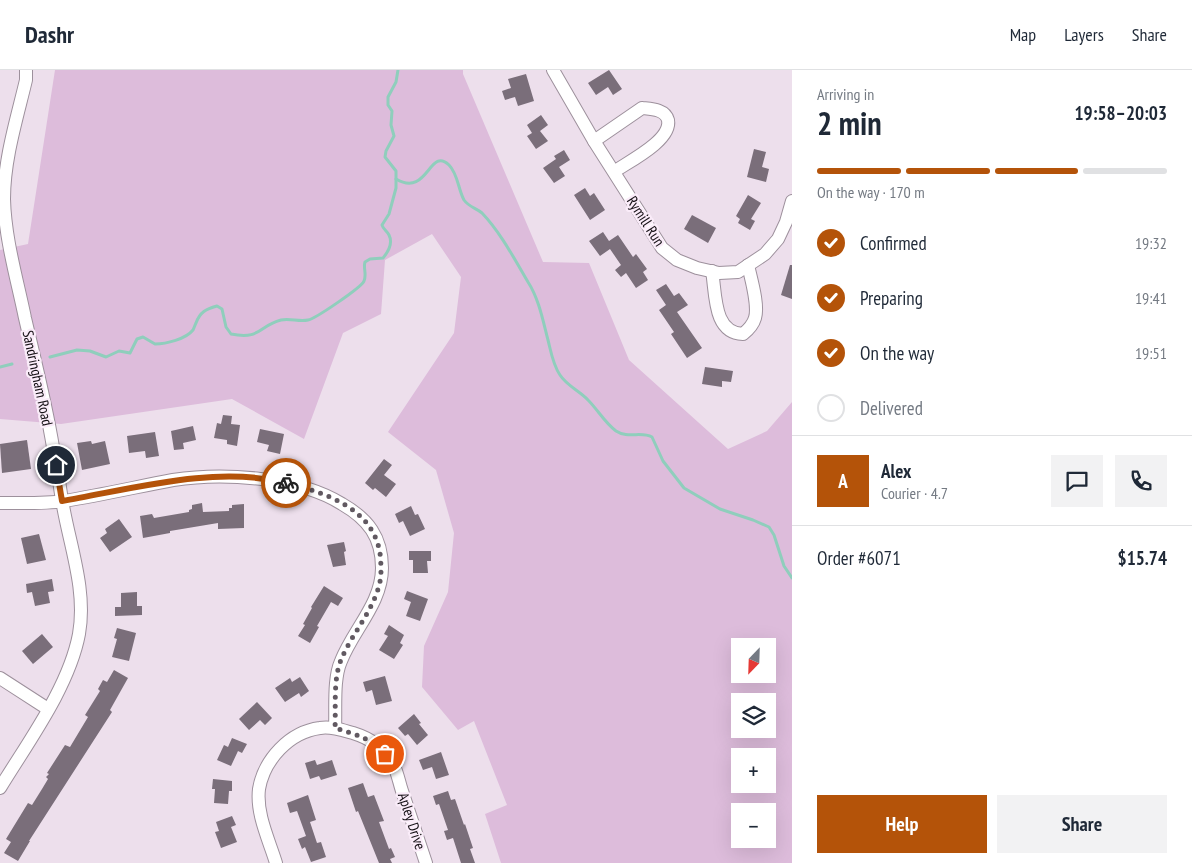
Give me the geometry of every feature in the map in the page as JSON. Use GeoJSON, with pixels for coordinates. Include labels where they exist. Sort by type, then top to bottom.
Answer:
{"type":"FeatureCollection","features":[{"type":"Feature","properties":{"kind":"street","name":"Sandringham Road"},"geometry":{"type":"LineString","coordinates":[[0,788],[48,709],[66,675],[79,633],[81,610],[78,573],[12,257],[2,188],[26,80],[26,70]]}},
{"type":"Feature","properties":{"kind":"street","name":"Rymill Run"},"geometry":{"type":"LineString","coordinates":[[553,70],[594,141],[662,248],[677,260],[697,268],[712,271],[738,272],[765,254],[778,239],[786,222],[792,201]]}},
{"type":"Feature","properties":{"kind":"street"},"geometry":{"type":"LineString","coordinates":[[594,141],[642,108],[661,111],[667,116],[669,124],[667,132],[660,140],[615,172]]}},
{"type":"Feature","properties":{"kind":"street"},"geometry":{"type":"LineString","coordinates":[[712,271],[720,320],[725,329],[734,334],[743,334],[750,328],[756,317],[748,265]]}},
{"type":"Feature","properties":{"kind":"street"},"geometry":{"type":"LineString","coordinates":[[0,503],[62,501],[172,480],[249,477],[274,480],[304,488],[332,498],[356,512],[371,527],[378,541],[382,568],[379,586],[366,616],[341,659],[338,669],[335,728]]}},
{"type":"Feature","properties":{"kind":"street"},"geometry":{"type":"LineString","coordinates":[[0,678],[48,709]]}},
{"type":"Feature","properties":{"kind":"street","name":"Apley Drive"},"geometry":{"type":"LineString","coordinates":[[276,863],[259,809],[259,790],[264,773],[277,751],[287,742],[304,733],[320,728],[335,728],[360,736],[378,745],[393,762],[426,863]]}},
{"type":"Feature","properties":{"kind":"shaded area"},"geometry":{"type":"Polygon","coordinates":[[[55,70],[463,70],[463,74],[543,262],[589,263],[629,360],[728,449],[767,431],[792,402],[792,863],[501,863],[485,814],[507,805],[474,721],[458,730],[422,687],[424,646],[448,592],[454,533],[436,470],[388,432],[454,333],[461,277],[432,234],[385,260],[381,314],[343,333],[304,439],[232,399],[61,424],[0,419],[0,250],[28,244],[55,70]]]}},
{"type":"Feature","properties":{"kind":"building"},"geometry":{"type":"Polygon","coordinates":[[[609,70],[622,89],[613,95],[608,87],[596,95],[588,83],[609,70]]]}},
{"type":"Feature","properties":{"kind":"building"},"geometry":{"type":"Polygon","coordinates":[[[526,74],[534,101],[518,106],[515,97],[505,100],[502,91],[511,88],[508,79],[526,74]]]}},
{"type":"Feature","properties":{"kind":"building"},"geometry":{"type":"Polygon","coordinates":[[[541,115],[548,125],[540,131],[548,141],[536,149],[527,136],[532,133],[527,125],[541,115]]]}},
{"type":"Feature","properties":{"kind":"building"},"geometry":{"type":"Polygon","coordinates":[[[754,149],[766,152],[762,167],[769,169],[766,182],[747,177],[754,149]]]}},
{"type":"Feature","properties":{"kind":"building"},"geometry":{"type":"Polygon","coordinates":[[[564,150],[570,160],[559,167],[565,176],[554,183],[543,168],[556,159],[554,156],[564,150]]]}},
{"type":"Feature","properties":{"kind":"building"},"geometry":{"type":"Polygon","coordinates":[[[585,188],[590,196],[594,193],[605,210],[590,220],[574,195],[585,188]]]}},
{"type":"Feature","properties":{"kind":"building"},"geometry":{"type":"Polygon","coordinates":[[[748,195],[761,203],[751,219],[755,221],[750,230],[738,223],[740,219],[736,216],[748,195]]]}},
{"type":"Feature","properties":{"kind":"building"},"geometry":{"type":"Polygon","coordinates":[[[692,215],[716,228],[708,243],[684,229],[692,215]]]}},
{"type":"Feature","properties":{"kind":"building"},"geometry":{"type":"Polygon","coordinates":[[[603,232],[609,241],[618,235],[633,257],[636,254],[647,269],[643,272],[648,280],[636,288],[626,273],[621,277],[615,270],[621,265],[610,249],[600,256],[589,241],[603,232]]]}},
{"type":"Feature","properties":{"kind":"building"},"geometry":{"type":"Polygon","coordinates":[[[790,265],[792,265],[792,299],[781,295],[790,265]]]}},
{"type":"Feature","properties":{"kind":"building"},"geometry":{"type":"Polygon","coordinates":[[[666,284],[674,296],[679,293],[688,305],[677,312],[702,348],[687,358],[671,334],[674,332],[659,310],[666,305],[656,290],[666,284]]]}},
{"type":"Feature","properties":{"kind":"building"},"geometry":{"type":"Polygon","coordinates":[[[705,367],[733,371],[731,382],[722,381],[722,387],[702,384],[705,367]]]}},
{"type":"Feature","properties":{"kind":"building"},"geometry":{"type":"Polygon","coordinates":[[[223,415],[232,416],[231,424],[240,425],[237,446],[227,444],[227,440],[214,438],[217,423],[221,424],[223,415]]]}},
{"type":"Feature","properties":{"kind":"building"},"geometry":{"type":"Polygon","coordinates":[[[193,426],[196,440],[183,443],[184,449],[174,450],[171,431],[193,426]]]}},
{"type":"Feature","properties":{"kind":"building"},"geometry":{"type":"Polygon","coordinates":[[[260,429],[284,434],[280,454],[267,451],[269,445],[257,442],[260,429]]]}},
{"type":"Feature","properties":{"kind":"building"},"geometry":{"type":"Polygon","coordinates":[[[155,432],[159,456],[146,458],[145,451],[129,453],[127,436],[155,432]]]}},
{"type":"Feature","properties":{"kind":"building"},"geometry":{"type":"Polygon","coordinates":[[[27,440],[31,469],[2,473],[0,444],[27,440]]]}},
{"type":"Feature","properties":{"kind":"building"},"geometry":{"type":"Polygon","coordinates":[[[91,441],[92,444],[105,441],[110,464],[82,470],[77,443],[91,441]]]}},
{"type":"Feature","properties":{"kind":"building"},"geometry":{"type":"Polygon","coordinates":[[[384,459],[392,465],[384,475],[396,484],[386,497],[365,483],[384,459]]]}},
{"type":"Feature","properties":{"kind":"building"},"geometry":{"type":"Polygon","coordinates":[[[202,503],[203,512],[229,511],[232,505],[244,504],[244,528],[218,529],[218,523],[170,531],[170,533],[143,538],[140,516],[152,514],[154,518],[189,512],[192,509],[192,505],[202,503]]]}},
{"type":"Feature","properties":{"kind":"building"},"geometry":{"type":"Polygon","coordinates":[[[411,506],[415,515],[418,514],[425,529],[410,536],[403,521],[399,523],[395,514],[411,506]]]}},
{"type":"Feature","properties":{"kind":"building"},"geometry":{"type":"Polygon","coordinates":[[[119,519],[132,537],[110,552],[100,538],[107,533],[105,529],[119,519]]]}},
{"type":"Feature","properties":{"kind":"building"},"geometry":{"type":"Polygon","coordinates":[[[39,534],[46,560],[27,564],[21,538],[39,534]]]}},
{"type":"Feature","properties":{"kind":"building"},"geometry":{"type":"Polygon","coordinates":[[[344,542],[346,565],[333,567],[327,545],[344,542]]]}},
{"type":"Feature","properties":{"kind":"building"},"geometry":{"type":"Polygon","coordinates":[[[409,551],[431,551],[431,561],[427,561],[428,573],[413,573],[413,560],[409,560],[409,551]]]}},
{"type":"Feature","properties":{"kind":"building"},"geometry":{"type":"Polygon","coordinates":[[[52,579],[54,591],[48,592],[50,603],[35,606],[32,592],[27,593],[26,584],[52,579]]]}},
{"type":"Feature","properties":{"kind":"building"},"geometry":{"type":"Polygon","coordinates":[[[324,586],[343,598],[338,606],[331,602],[317,626],[319,627],[310,643],[298,636],[305,625],[303,624],[311,607],[324,586]]]}},
{"type":"Feature","properties":{"kind":"building"},"geometry":{"type":"Polygon","coordinates":[[[407,591],[428,599],[420,621],[406,616],[411,602],[404,599],[407,591]]]}},
{"type":"Feature","properties":{"kind":"building"},"geometry":{"type":"Polygon","coordinates":[[[137,592],[137,606],[142,606],[142,615],[115,616],[115,607],[121,607],[121,593],[137,592]]]}},
{"type":"Feature","properties":{"kind":"building"},"geometry":{"type":"Polygon","coordinates":[[[389,625],[404,635],[400,643],[403,645],[394,659],[379,650],[388,636],[384,634],[389,625]]]}},
{"type":"Feature","properties":{"kind":"building"},"geometry":{"type":"Polygon","coordinates":[[[117,628],[136,633],[129,661],[112,657],[117,639],[114,638],[117,628]]]}},
{"type":"Feature","properties":{"kind":"building"},"geometry":{"type":"Polygon","coordinates":[[[42,634],[53,647],[33,664],[22,651],[42,634]]]}},
{"type":"Feature","properties":{"kind":"building"},"geometry":{"type":"Polygon","coordinates":[[[114,670],[128,678],[110,710],[112,712],[18,861],[4,853],[11,842],[6,839],[28,803],[32,805],[48,779],[46,777],[49,774],[47,773],[65,745],[70,747],[88,717],[85,715],[100,691],[98,689],[103,680],[107,682],[114,670]]]}},
{"type":"Feature","properties":{"kind":"building"},"geometry":{"type":"Polygon","coordinates":[[[385,676],[392,701],[376,705],[372,690],[366,692],[363,682],[385,676]]]}},
{"type":"Feature","properties":{"kind":"building"},"geometry":{"type":"Polygon","coordinates":[[[300,677],[309,691],[301,697],[299,693],[285,702],[275,688],[290,678],[292,682],[300,677]]]}},
{"type":"Feature","properties":{"kind":"building"},"geometry":{"type":"Polygon","coordinates":[[[257,702],[272,718],[265,725],[260,720],[249,730],[239,719],[257,702]]]}},
{"type":"Feature","properties":{"kind":"building"},"geometry":{"type":"Polygon","coordinates":[[[414,714],[428,735],[417,745],[408,734],[405,736],[398,728],[414,714]]]}},
{"type":"Feature","properties":{"kind":"building"},"geometry":{"type":"Polygon","coordinates":[[[232,738],[247,744],[242,753],[238,751],[231,766],[217,760],[224,745],[228,747],[232,738]]]}},
{"type":"Feature","properties":{"kind":"building"},"geometry":{"type":"Polygon","coordinates":[[[441,752],[449,775],[436,779],[432,767],[423,770],[419,760],[441,752]]]}},
{"type":"Feature","properties":{"kind":"building"},"geometry":{"type":"Polygon","coordinates":[[[315,760],[317,765],[332,760],[337,775],[321,780],[319,776],[310,779],[305,763],[315,760]]]}},
{"type":"Feature","properties":{"kind":"building"},"geometry":{"type":"Polygon","coordinates":[[[213,779],[232,781],[232,791],[229,791],[228,804],[214,803],[215,789],[212,789],[213,779]]]}},
{"type":"Feature","properties":{"kind":"building"},"geometry":{"type":"Polygon","coordinates":[[[363,783],[368,797],[374,795],[384,821],[379,822],[389,849],[391,848],[395,857],[390,859],[392,863],[379,863],[358,811],[356,812],[348,788],[363,783]]]}},
{"type":"Feature","properties":{"kind":"building"},"geometry":{"type":"Polygon","coordinates":[[[448,791],[451,800],[455,799],[465,824],[473,848],[470,849],[475,863],[461,863],[453,838],[447,840],[444,831],[448,830],[439,804],[436,805],[433,796],[448,791]]]}},
{"type":"Feature","properties":{"kind":"building"},"geometry":{"type":"Polygon","coordinates":[[[308,795],[316,820],[310,822],[317,843],[321,842],[326,857],[311,862],[305,847],[302,849],[298,839],[306,836],[297,811],[290,813],[287,803],[308,795]]]}},
{"type":"Feature","properties":{"kind":"building"},"geometry":{"type":"Polygon","coordinates":[[[232,816],[236,825],[231,827],[237,842],[221,848],[215,832],[219,831],[216,822],[232,816]]]}},
{"type":"Feature","properties":{"kind":"waterway"},"geometry":{"type":"LineString","coordinates":[[50,357],[77,350],[90,351],[106,357],[119,351],[130,353],[137,339],[143,337],[155,344],[176,340],[186,336],[193,330],[199,316],[204,311],[217,306],[222,309],[226,327],[231,334],[254,334],[281,320],[308,320],[328,309],[355,289],[364,281],[365,262],[370,259],[383,258],[390,244],[389,235],[382,225],[389,214],[396,188],[396,171],[385,157],[394,136],[391,125],[392,111],[388,105],[388,97],[396,82],[398,70]]}},
{"type":"Feature","properties":{"kind":"waterway"},"geometry":{"type":"LineString","coordinates":[[396,179],[407,183],[415,182],[422,178],[437,162],[442,161],[449,165],[464,200],[482,213],[495,229],[532,289],[540,310],[554,363],[563,379],[585,397],[616,431],[652,437],[663,461],[684,488],[720,509],[769,527],[774,535],[784,566],[792,578]]}},
{"type":"Feature","properties":{"kind":"waterway"},"geometry":{"type":"LineString","coordinates":[[0,367],[12,364]]}},
{"type":"Feature","properties":{"kind":"way so far"},"geometry":{"type":"LineString","coordinates":[[286,483],[332,498],[356,512],[371,527],[378,541],[382,568],[379,586],[366,616],[341,659],[338,669],[335,728],[360,736],[378,745],[385,754]]}},
{"type":"Feature","properties":{"kind":"route"},"geometry":{"type":"LineString","coordinates":[[56,465],[62,501],[172,480],[249,477],[286,483]]}}]}
